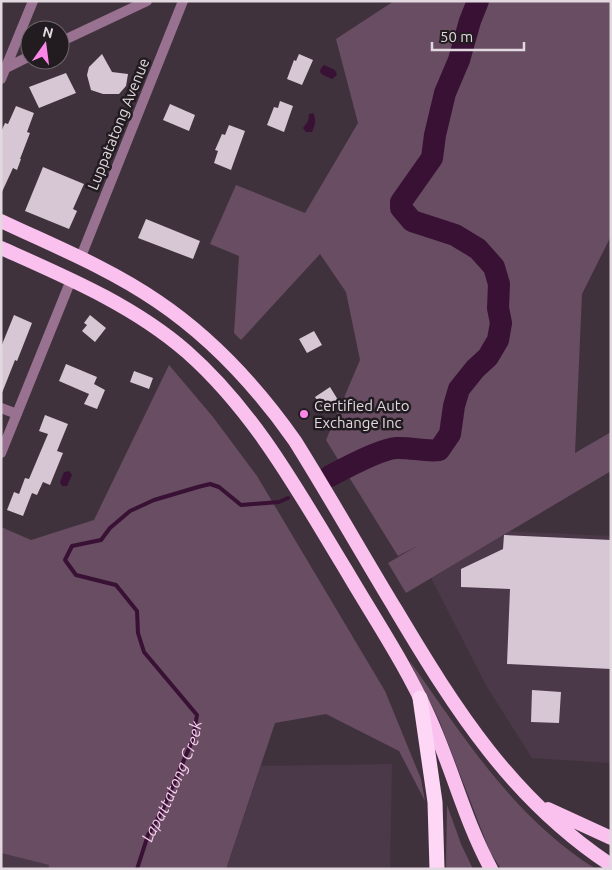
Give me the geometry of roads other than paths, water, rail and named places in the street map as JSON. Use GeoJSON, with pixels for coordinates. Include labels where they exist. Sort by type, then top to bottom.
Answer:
{"type":"FeatureCollection","features":[{"type":"Feature","properties":{"kind":"highway"},"geometry":{"type":"LineString","coordinates":[[1,221],[80,258],[119,278],[157,301],[194,329],[227,358],[278,417],[299,448],[443,686],[489,752],[534,803],[584,846],[611,865]]}},
{"type":"Feature","properties":{"kind":"highway"},"geometry":{"type":"LineString","coordinates":[[1,248],[71,280],[141,318],[186,352],[218,382],[248,417],[270,446],[299,493],[394,650],[420,698],[435,732],[471,829],[491,869]]}},
{"type":"Feature","properties":{"kind":"highway"},"geometry":{"type":"LineString","coordinates":[[420,698],[435,802],[437,869]]}},
{"type":"Feature","properties":{"kind":"highway"},"geometry":{"type":"LineString","coordinates":[[534,803],[611,838]]}},
{"type":"Feature","properties":{"kind":"street"},"geometry":{"type":"LineString","coordinates":[[1,79],[3,69],[32,1]]}},
{"type":"Feature","properties":{"kind":"street"},"geometry":{"type":"LineString","coordinates":[[70,37],[146,1]]}},
{"type":"Feature","properties":{"kind":"street","name":"Luppatatong Avenue"},"geometry":{"type":"LineString","coordinates":[[80,258],[183,1]]}},
{"type":"Feature","properties":{"kind":"street"},"geometry":{"type":"LineString","coordinates":[[3,69],[20,61]]}},
{"type":"Feature","properties":{"kind":"street"},"geometry":{"type":"LineString","coordinates":[[1,454],[71,280]]}},
{"type":"Feature","properties":{"kind":"street"},"geometry":{"type":"LineString","coordinates":[[1,408],[17,414]]}},
{"type":"Feature","properties":{"kind":"waterway","name":"Lapattatong Creek"},"geometry":{"type":"LineString","coordinates":[[330,476],[363,459],[389,449],[439,450],[450,434],[454,406],[459,389],[475,369],[488,357],[498,340],[501,323],[498,308],[499,284],[494,267],[478,249],[455,235],[412,221],[401,208],[401,202],[432,158],[435,135],[445,93],[459,60],[478,1]]}},
{"type":"Feature","properties":{"kind":"waterway","name":"Lapattatong Creek"},"geometry":{"type":"LineString","coordinates":[[137,869],[148,835],[162,811],[193,739],[197,715],[144,652],[138,633],[137,611],[116,585],[76,575],[65,560],[72,546],[101,540],[110,528],[130,511],[154,500],[198,487],[210,484],[219,487],[241,505],[279,502],[288,498]]}},
{"type":"Feature","properties":{"kind":"place","name":"Certified Auto Exchange Inc"},"geometry":{"type":"Point","coordinates":[304,414]}}]}
